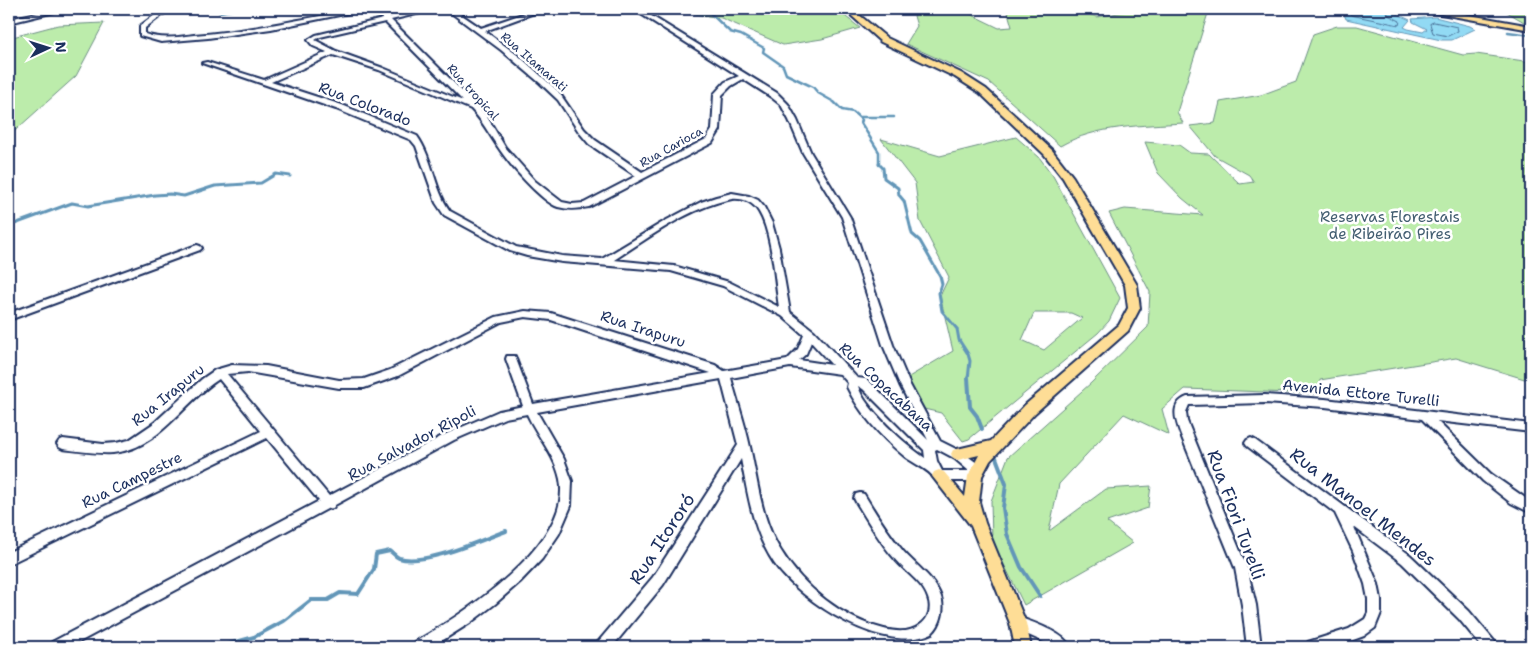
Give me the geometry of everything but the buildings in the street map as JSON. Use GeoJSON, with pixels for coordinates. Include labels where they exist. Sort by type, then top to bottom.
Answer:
{"type":"FeatureCollection","features":[{"type":"Feature","properties":{"kind":"main road"},"geometry":{"type":"LineString","coordinates":[[848,9],[884,40],[958,75],[982,91],[1048,152],[1068,177],[1131,285],[1134,308],[1124,328],[1030,409],[995,446],[976,473],[972,502],[977,523],[1018,623],[1023,647]]}},
{"type":"Feature","properties":{"kind":"main road"},"geometry":{"type":"LineString","coordinates":[[1424,9],[1531,28]]}},
{"type":"Feature","properties":{"kind":"main road"},"geometry":{"type":"LineString","coordinates":[[958,454],[995,446]]}},
{"type":"Feature","properties":{"kind":"main road"},"geometry":{"type":"LineString","coordinates":[[936,472],[977,523]]}},
{"type":"Feature","properties":{"kind":"street"},"geometry":{"type":"LineString","coordinates":[[9,21],[64,9]]}},
{"type":"Feature","properties":{"kind":"street"},"geometry":{"type":"LineString","coordinates":[[167,9],[142,27],[142,34],[161,40],[208,36],[299,22],[366,9]]}},
{"type":"Feature","properties":{"kind":"street","name":"Rua tropical"},"geometry":{"type":"LineString","coordinates":[[380,9],[386,19],[476,109],[513,162],[546,196],[559,204],[572,207],[586,205],[600,199]]}},
{"type":"Feature","properties":{"kind":"street"},"geometry":{"type":"LineString","coordinates":[[432,9],[312,39],[312,42],[476,109]]}},
{"type":"Feature","properties":{"kind":"street","name":"Rua Itamarati"},"geometry":{"type":"LineString","coordinates":[[449,9],[481,30],[555,93],[571,113],[585,136],[642,176]]}},
{"type":"Feature","properties":{"kind":"street"},"geometry":{"type":"LineString","coordinates":[[481,30],[542,9]]}},
{"type":"Feature","properties":{"kind":"street"},"geometry":{"type":"LineString","coordinates":[[636,9],[774,95],[784,104],[806,153],[846,217],[888,345],[933,446],[936,472]]}},
{"type":"Feature","properties":{"kind":"street"},"geometry":{"type":"LineString","coordinates":[[264,83],[333,52]]}},
{"type":"Feature","properties":{"kind":"street","name":"Rua Colorado"},"geometry":{"type":"LineString","coordinates":[[204,63],[339,107],[414,138],[420,146],[440,203],[447,213],[513,249],[562,259],[604,262]]}},
{"type":"Feature","properties":{"kind":"street","name":"Rua Carioca"},"geometry":{"type":"LineString","coordinates":[[600,199],[701,146],[713,136],[717,119],[718,94],[728,84],[744,76]]}},
{"type":"Feature","properties":{"kind":"street"},"geometry":{"type":"LineString","coordinates":[[604,262],[708,202],[732,196],[744,196],[758,205],[764,214],[770,230],[785,314]]}},
{"type":"Feature","properties":{"kind":"street"},"geometry":{"type":"LineString","coordinates":[[9,317],[197,248]]}},
{"type":"Feature","properties":{"kind":"street","name":"Rua Copacabana"},"geometry":{"type":"LineString","coordinates":[[604,262],[671,268],[703,276],[746,292],[785,314],[810,334],[854,382],[862,382],[867,386],[933,446]]}},
{"type":"Feature","properties":{"kind":"street","name":"Rua Irapuru"},"geometry":{"type":"LineString","coordinates":[[63,444],[101,448],[130,444],[147,436],[192,394],[220,373],[249,369],[334,384],[354,385],[365,383],[405,367],[499,319],[514,315],[535,314],[551,317],[711,368],[725,376]]}},
{"type":"Feature","properties":{"kind":"street"},"geometry":{"type":"LineString","coordinates":[[790,362],[802,351],[810,334]]}},
{"type":"Feature","properties":{"kind":"street"},"geometry":{"type":"LineString","coordinates":[[420,647],[446,632],[486,604],[549,541],[559,525],[565,505],[566,482],[561,467],[530,410],[511,359]]}},
{"type":"Feature","properties":{"kind":"street","name":"Rua Salvador Ripoli"},"geometry":{"type":"LineString","coordinates":[[57,647],[471,427],[503,414],[725,376],[790,362],[843,370]]}},
{"type":"Feature","properties":{"kind":"street"},"geometry":{"type":"LineString","coordinates":[[220,373],[329,504]]}},
{"type":"Feature","properties":{"kind":"street"},"geometry":{"type":"LineString","coordinates":[[725,376],[744,445],[764,536],[776,557],[795,580],[823,605],[846,621],[888,638],[915,638],[925,632],[933,621],[936,605],[933,594],[893,548],[860,498]]}},
{"type":"Feature","properties":{"kind":"street"},"geometry":{"type":"LineString","coordinates":[[854,382],[852,387],[856,395],[890,437],[911,456],[936,472],[976,473]]}},
{"type":"Feature","properties":{"kind":"street","name":"Avenida Ettore Turelli"},"geometry":{"type":"LineString","coordinates":[[1187,401],[1265,399],[1325,403],[1531,428]]}},
{"type":"Feature","properties":{"kind":"street","name":"Rua Fiori Turelli"},"geometry":{"type":"LineString","coordinates":[[1187,401],[1182,404],[1180,414],[1241,568],[1249,605],[1254,647]]}},
{"type":"Feature","properties":{"kind":"street"},"geometry":{"type":"LineString","coordinates":[[1424,414],[1493,483],[1531,508]]}},
{"type":"Feature","properties":{"kind":"street","name":"Rua Campestre"},"geometry":{"type":"LineString","coordinates":[[9,558],[269,432]]}},
{"type":"Feature","properties":{"kind":"street","name":"Rua Manoel Mendes"},"geometry":{"type":"LineString","coordinates":[[1251,443],[1406,559],[1464,615],[1490,647]]}},
{"type":"Feature","properties":{"kind":"street","name":"Rua Itororó"},"geometry":{"type":"LineString","coordinates":[[603,647],[658,581],[744,445]]}},
{"type":"Feature","properties":{"kind":"street"},"geometry":{"type":"LineString","coordinates":[[933,446],[958,454],[976,473]]}},
{"type":"Feature","properties":{"kind":"street"},"geometry":{"type":"LineString","coordinates":[[1313,647],[1359,632],[1369,624],[1376,610],[1369,578],[1339,510]]}},
{"type":"Feature","properties":{"kind":"street"},"geometry":{"type":"LineString","coordinates":[[1018,623],[1051,638],[1063,647]]}},
{"type":"Feature","properties":{"kind":"green space"},"geometry":{"type":"Polygon","coordinates":[[[695,9],[836,9],[860,28],[822,39],[783,45],[721,18],[694,14],[695,9]]]}},
{"type":"Feature","properties":{"kind":"green space"},"geometry":{"type":"Polygon","coordinates":[[[919,9],[960,9],[999,28],[1012,27],[1007,9],[1082,9],[1086,13],[1097,17],[1139,9],[1209,10],[1177,112],[1183,123],[1104,130],[1074,139],[1060,146],[989,82],[906,44],[917,26],[914,16],[919,9]]]}},
{"type":"Feature","properties":{"kind":"green space"},"geometry":{"type":"Polygon","coordinates":[[[1502,9],[1531,9],[1531,23],[1524,22],[1502,9]]]}},
{"type":"Feature","properties":{"kind":"green space"},"geometry":{"type":"Polygon","coordinates":[[[104,23],[76,76],[9,136],[9,38],[58,25],[104,23]]]}},
{"type":"Feature","properties":{"kind":"green space","name":"Reservas Florestais de Ribeirão Pires"},"geometry":{"type":"Polygon","coordinates":[[[1337,26],[1357,26],[1463,55],[1476,54],[1531,62],[1531,381],[1456,358],[1320,380],[1319,394],[1185,389],[1162,409],[1169,435],[1124,414],[1059,484],[1049,531],[1106,489],[1151,486],[1148,508],[1107,522],[1133,543],[1024,605],[992,540],[991,501],[1008,457],[1091,383],[1148,327],[1150,292],[1109,213],[1125,209],[1203,215],[1182,198],[1158,173],[1145,142],[1179,145],[1190,153],[1209,154],[1240,184],[1254,182],[1249,175],[1215,156],[1190,126],[1215,123],[1220,102],[1261,95],[1296,82],[1313,34],[1337,26]]]}},
{"type":"Feature","properties":{"kind":"green space"},"geometry":{"type":"Polygon","coordinates":[[[1016,137],[1039,157],[1053,176],[1120,298],[1109,321],[1098,333],[969,439],[963,441],[941,413],[924,409],[907,378],[953,351],[940,296],[949,277],[920,221],[915,183],[881,139],[940,156],[1016,137]],[[1034,313],[1022,340],[1044,350],[1082,318],[1071,313],[1034,313]]]}},
{"type":"Feature","properties":{"kind":"water"},"geometry":{"type":"Polygon","coordinates":[[[1342,9],[1387,9],[1410,20],[1404,27],[1423,32],[1427,29],[1413,22],[1412,19],[1435,17],[1475,29],[1452,40],[1441,40],[1346,19],[1342,9]]]}},
{"type":"Feature","properties":{"kind":"waterway"},"geometry":{"type":"LineString","coordinates":[[219,12],[237,9]]}},
{"type":"Feature","properties":{"kind":"waterway"},"geometry":{"type":"LineString","coordinates":[[706,9],[730,32],[741,35],[764,48],[763,52],[783,66],[786,74],[813,87],[818,93],[834,102],[842,110],[853,112],[862,120],[861,123],[879,152],[879,164]]}},
{"type":"Feature","properties":{"kind":"waterway"},"geometry":{"type":"LineString","coordinates":[[1508,32],[1531,35]]}},
{"type":"Feature","properties":{"kind":"waterway"},"geometry":{"type":"LineString","coordinates":[[860,117],[894,117]]}},
{"type":"Feature","properties":{"kind":"waterway"},"geometry":{"type":"LineString","coordinates":[[879,164],[883,168],[884,178],[898,188],[899,195],[904,201],[912,234],[920,241],[940,276],[942,284],[939,293],[942,311],[957,329],[959,340],[968,354],[970,361],[968,379]]}},
{"type":"Feature","properties":{"kind":"waterway"},"geometry":{"type":"LineString","coordinates":[[9,226],[72,203],[88,206],[155,195],[170,194],[184,196],[215,186],[261,183],[276,174],[290,176]]}},
{"type":"Feature","properties":{"kind":"waterway"},"geometry":{"type":"LineString","coordinates":[[968,379],[970,407],[977,416],[982,429]]}},
{"type":"Feature","properties":{"kind":"waterway"},"geometry":{"type":"LineString","coordinates":[[995,455],[1006,484],[1003,508],[1007,534],[1021,567],[1040,596]]}},
{"type":"Feature","properties":{"kind":"waterway"},"geometry":{"type":"LineString","coordinates":[[226,647],[229,644],[254,637],[284,621],[311,600],[328,600],[340,593],[358,594],[374,569],[376,554],[390,551],[399,558],[410,560],[423,558],[453,551],[506,531]]}}]}
